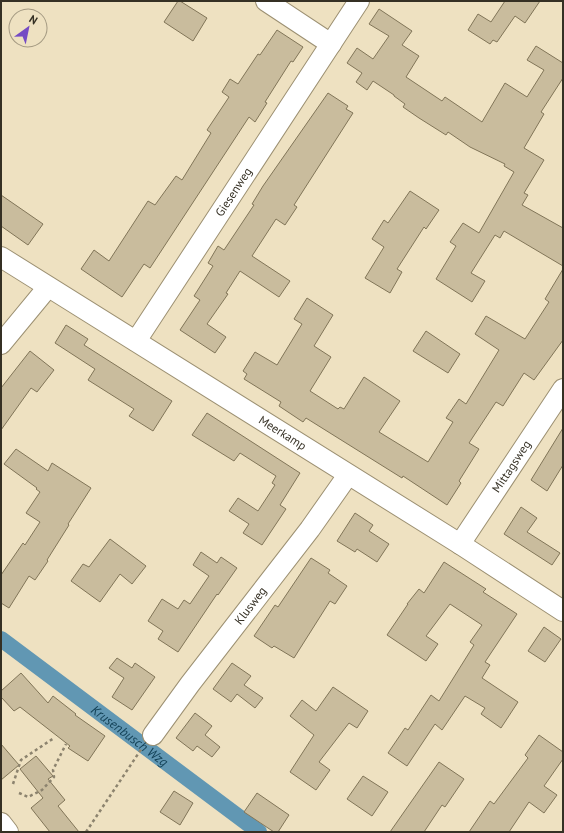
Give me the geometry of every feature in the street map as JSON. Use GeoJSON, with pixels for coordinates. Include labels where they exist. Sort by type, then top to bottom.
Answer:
{"type":"FeatureCollection","features":[{"type":"Feature","properties":{"kind":"street"},"geometry":{"type":"LineString","coordinates":[[266,1],[331,44]]}},
{"type":"Feature","properties":{"kind":"street","name":"Giesenweg"},"geometry":{"type":"LineString","coordinates":[[136,341],[359,1]]}},
{"type":"Feature","properties":{"kind":"street","name":"Meerkamp"},"geometry":{"type":"LineString","coordinates":[[1,257],[460,544],[563,611]]}},
{"type":"Feature","properties":{"kind":"street"},"geometry":{"type":"LineString","coordinates":[[1,344],[48,287]]}},
{"type":"Feature","properties":{"kind":"street","name":"Mittagsweg"},"geometry":{"type":"LineString","coordinates":[[460,544],[563,389]]}},
{"type":"Feature","properties":{"kind":"street","name":"Klusweg"},"geometry":{"type":"LineString","coordinates":[[153,735],[190,684],[310,529],[348,475]]}},
{"type":"Feature","properties":{"kind":"street"},"geometry":{"type":"LineString","coordinates":[[1,823],[8,832]]}},
{"type":"Feature","properties":{"kind":"path"},"geometry":{"type":"LineString","coordinates":[[13,784],[21,760],[54,738]]}},
{"type":"Feature","properties":{"kind":"path"},"geometry":{"type":"LineString","coordinates":[[19,793],[28,797],[42,790],[54,777],[53,770],[66,744]]}},
{"type":"Feature","properties":{"kind":"path"},"geometry":{"type":"LineString","coordinates":[[86,832],[136,756]]}},
{"type":"Feature","properties":{"kind":"building"},"geometry":{"type":"Polygon","coordinates":[[[178,1],[207,18],[193,41],[164,22],[178,1]]]}},
{"type":"Feature","properties":{"kind":"building"},"geometry":{"type":"Polygon","coordinates":[[[505,1],[540,1],[525,23],[515,16],[497,42],[493,40],[490,44],[468,30],[478,14],[491,22],[505,1]]]}},
{"type":"Feature","properties":{"kind":"building"},"geometry":{"type":"Polygon","coordinates":[[[379,9],[412,31],[402,45],[419,56],[406,77],[442,101],[445,97],[482,122],[505,83],[527,97],[544,70],[527,60],[536,46],[563,63],[563,78],[541,112],[544,114],[524,148],[544,160],[524,193],[528,195],[522,205],[563,228],[563,266],[504,231],[500,238],[495,235],[471,273],[485,281],[472,302],[436,279],[456,246],[450,242],[463,223],[479,233],[514,172],[504,166],[505,164],[470,147],[448,132],[446,135],[419,118],[403,107],[405,104],[394,95],[373,81],[367,90],[356,82],[362,73],[347,63],[357,48],[373,59],[389,36],[369,24],[379,9]]]}},
{"type":"Feature","properties":{"kind":"building"},"geometry":{"type":"Polygon","coordinates":[[[277,30],[303,47],[293,62],[291,61],[265,102],[267,103],[255,122],[249,117],[150,268],[144,264],[122,297],[81,269],[94,250],[109,261],[148,201],[155,205],[176,176],[182,180],[211,133],[207,130],[229,97],[222,92],[230,79],[238,84],[258,54],[260,55],[277,30]]]}},
{"type":"Feature","properties":{"kind":"building"},"geometry":{"type":"Polygon","coordinates":[[[328,93],[348,106],[346,109],[353,113],[294,205],[297,207],[285,225],[276,219],[252,256],[290,281],[279,297],[240,271],[226,293],[228,294],[207,324],[226,337],[215,353],[180,330],[200,300],[194,296],[213,266],[208,263],[218,246],[224,250],[254,205],[252,204],[263,186],[328,93]]]}},
{"type":"Feature","properties":{"kind":"building"},"geometry":{"type":"Polygon","coordinates":[[[410,191],[439,210],[426,229],[424,227],[397,269],[402,272],[390,293],[365,278],[384,247],[372,239],[384,220],[388,223],[410,191]]]}},
{"type":"Feature","properties":{"kind":"building"},"geometry":{"type":"Polygon","coordinates":[[[1,195],[43,224],[28,245],[1,226],[1,195]]]}},
{"type":"Feature","properties":{"kind":"building"},"geometry":{"type":"Polygon","coordinates":[[[563,269],[563,340],[534,380],[524,373],[503,406],[496,402],[469,443],[479,449],[459,481],[461,483],[447,505],[403,476],[402,478],[306,418],[303,422],[279,406],[281,402],[244,379],[247,374],[243,371],[255,352],[277,365],[302,324],[294,319],[307,298],[333,315],[314,346],[331,357],[310,391],[338,409],[340,407],[344,409],[364,377],[400,401],[379,432],[428,462],[453,422],[446,418],[459,399],[466,404],[499,350],[475,334],[486,316],[525,339],[549,302],[545,299],[563,269]]]}},
{"type":"Feature","properties":{"kind":"building"},"geometry":{"type":"Polygon","coordinates":[[[66,325],[88,339],[84,345],[172,401],[153,431],[129,416],[134,409],[88,380],[95,369],[55,343],[66,325]]]}},
{"type":"Feature","properties":{"kind":"building"},"geometry":{"type":"Polygon","coordinates":[[[426,331],[460,354],[448,373],[413,351],[426,331]]]}},
{"type":"Feature","properties":{"kind":"building"},"geometry":{"type":"Polygon","coordinates":[[[30,351],[54,370],[37,392],[31,388],[1,430],[1,388],[30,351]]]}},
{"type":"Feature","properties":{"kind":"building"},"geometry":{"type":"Polygon","coordinates":[[[207,413],[300,473],[280,505],[286,509],[262,545],[243,533],[249,524],[229,511],[238,498],[258,511],[275,485],[272,483],[276,476],[240,453],[234,461],[192,435],[207,413]]]}},
{"type":"Feature","properties":{"kind":"building"},"geometry":{"type":"Polygon","coordinates":[[[563,428],[563,465],[547,491],[531,480],[563,428]]]}},
{"type":"Feature","properties":{"kind":"building"},"geometry":{"type":"Polygon","coordinates":[[[16,449],[48,471],[52,463],[91,488],[68,524],[69,525],[47,560],[48,561],[35,580],[29,576],[9,608],[1,603],[1,575],[23,543],[25,545],[40,522],[26,513],[40,492],[36,489],[37,488],[4,464],[16,449]]]}},
{"type":"Feature","properties":{"kind":"building"},"geometry":{"type":"Polygon","coordinates":[[[521,507],[537,518],[527,532],[560,553],[552,565],[504,534],[521,507]]]}},
{"type":"Feature","properties":{"kind":"building"},"geometry":{"type":"Polygon","coordinates":[[[355,513],[373,525],[369,531],[389,544],[377,562],[357,549],[355,552],[337,541],[355,513]]]}},
{"type":"Feature","properties":{"kind":"building"},"geometry":{"type":"Polygon","coordinates":[[[110,539],[146,566],[132,584],[120,574],[100,602],[71,581],[83,564],[89,567],[110,539]]]}},
{"type":"Feature","properties":{"kind":"building"},"geometry":{"type":"Polygon","coordinates":[[[201,552],[217,563],[221,557],[237,568],[218,595],[217,594],[178,652],[158,639],[163,631],[148,621],[162,599],[178,609],[184,600],[190,604],[209,576],[193,565],[201,552]]]}},
{"type":"Feature","properties":{"kind":"building"},"geometry":{"type":"Polygon","coordinates":[[[311,558],[330,570],[328,573],[347,586],[335,604],[330,601],[294,658],[274,646],[272,648],[254,636],[275,605],[278,607],[311,558]]]}},
{"type":"Feature","properties":{"kind":"building"},"geometry":{"type":"Polygon","coordinates":[[[444,562],[486,589],[483,592],[517,614],[485,662],[490,665],[482,678],[518,702],[501,728],[481,714],[485,708],[465,696],[442,730],[435,724],[407,766],[388,753],[405,728],[408,730],[431,695],[439,701],[474,645],[470,642],[482,625],[450,604],[426,636],[438,644],[426,661],[387,635],[407,604],[419,589],[424,593],[444,562]]]}},
{"type":"Feature","properties":{"kind":"building"},"geometry":{"type":"Polygon","coordinates":[[[544,627],[561,639],[545,662],[528,651],[544,627]]]}},
{"type":"Feature","properties":{"kind":"building"},"geometry":{"type":"Polygon","coordinates":[[[117,658],[132,668],[135,663],[155,677],[132,710],[112,697],[124,678],[109,668],[117,658]]]}},
{"type":"Feature","properties":{"kind":"building"},"geometry":{"type":"Polygon","coordinates":[[[232,663],[251,676],[244,685],[263,698],[255,708],[237,694],[231,702],[213,689],[232,663]]]}},
{"type":"Feature","properties":{"kind":"building"},"geometry":{"type":"Polygon","coordinates":[[[21,673],[48,703],[53,696],[76,714],[75,715],[105,736],[88,761],[68,748],[70,746],[20,707],[14,711],[1,697],[1,691],[21,673]]]}},
{"type":"Feature","properties":{"kind":"building"},"geometry":{"type":"Polygon","coordinates":[[[333,687],[368,711],[357,728],[349,723],[319,762],[330,770],[316,790],[290,772],[314,735],[290,716],[302,700],[316,711],[333,687]]]}},
{"type":"Feature","properties":{"kind":"building"},"geometry":{"type":"Polygon","coordinates":[[[195,713],[212,726],[205,735],[220,747],[212,757],[197,746],[193,751],[176,738],[195,713]]]}},
{"type":"Feature","properties":{"kind":"building"},"geometry":{"type":"Polygon","coordinates":[[[539,735],[563,752],[563,759],[544,786],[557,795],[544,813],[529,802],[509,832],[469,832],[490,801],[494,804],[528,758],[525,755],[539,735]]]}},
{"type":"Feature","properties":{"kind":"building"},"geometry":{"type":"Polygon","coordinates":[[[1,744],[19,765],[1,780],[1,744]]]}},
{"type":"Feature","properties":{"kind":"building"},"geometry":{"type":"Polygon","coordinates":[[[36,756],[53,776],[48,779],[65,800],[58,806],[79,832],[50,832],[31,808],[43,798],[20,769],[36,756]]]}},
{"type":"Feature","properties":{"kind":"building"},"geometry":{"type":"Polygon","coordinates":[[[439,762],[464,779],[445,807],[442,805],[424,832],[390,832],[439,762]]]}},
{"type":"Feature","properties":{"kind":"building"},"geometry":{"type":"Polygon","coordinates":[[[363,776],[388,792],[372,816],[347,799],[363,776]]]}},
{"type":"Feature","properties":{"kind":"building"},"geometry":{"type":"Polygon","coordinates":[[[174,791],[193,803],[180,825],[160,812],[174,791]]]}},
{"type":"Feature","properties":{"kind":"building"},"geometry":{"type":"Polygon","coordinates":[[[257,793],[289,815],[278,832],[274,832],[244,812],[257,793]]]}},
{"type":"Feature","properties":{"kind":"waterway","name":"Krusenbusch Wzg"},"geometry":{"type":"LineString","coordinates":[[1,639],[259,832]]}}]}
